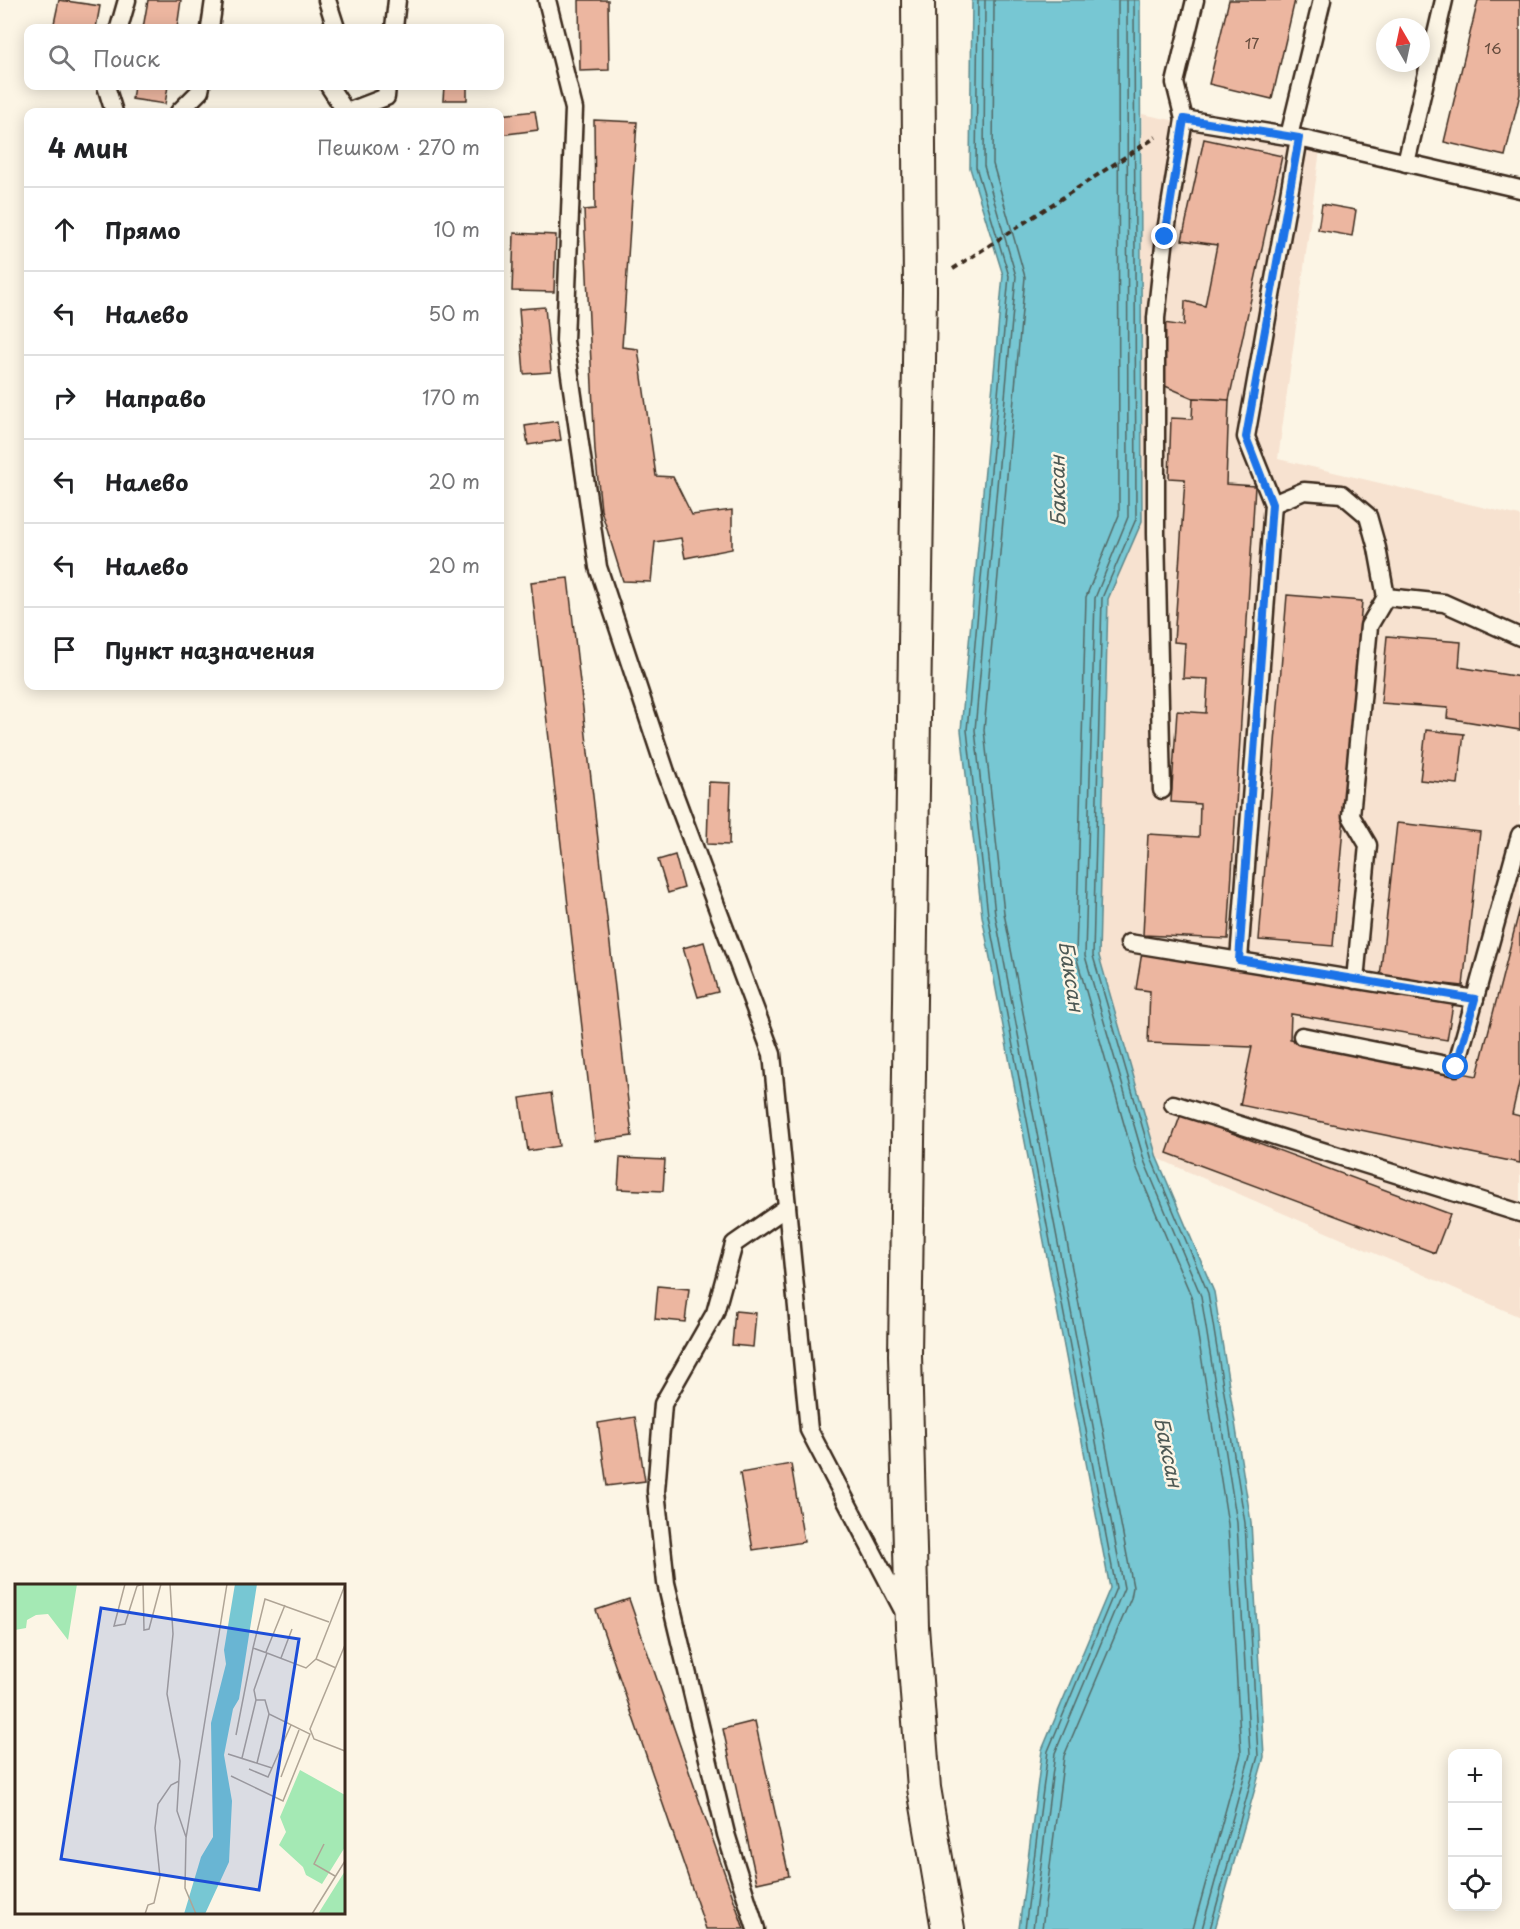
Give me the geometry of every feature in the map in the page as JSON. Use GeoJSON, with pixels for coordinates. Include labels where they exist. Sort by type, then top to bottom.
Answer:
{"type":"FeatureCollection","features":[{"type":"Feature","properties":{"kind":"street"},"geometry":{"type":"LineString","coordinates":[[918,0],[920,291],[905,1355],[912,1627],[924,1788],[948,1929]]}},
{"type":"Feature","properties":{"kind":"lane"},"geometry":{"type":"LineString","coordinates":[[120,24],[127,0]]}},
{"type":"Feature","properties":{"kind":"lane"},"geometry":{"type":"LineString","coordinates":[[211,24],[214,0]]}},
{"type":"Feature","properties":{"kind":"lane"},"geometry":{"type":"LineString","coordinates":[[327,0],[335,24]]}},
{"type":"Feature","properties":{"kind":"lane"},"geometry":{"type":"LineString","coordinates":[[394,24],[397,0]]}},
{"type":"Feature","properties":{"kind":"lane"},"geometry":{"type":"LineString","coordinates":[[547,0],[574,109],[565,341],[598,567],[666,772],[772,1054],[809,1430],[912,1627]]}},
{"type":"Feature","properties":{"kind":"lane"},"geometry":{"type":"LineString","coordinates":[[1162,790],[1156,533],[1156,318],[1165,237],[1184,119],[1175,83],[1195,0]]}},
{"type":"Feature","properties":{"kind":"lane"},"geometry":{"type":"LineString","coordinates":[[1239,960],[1272,504],[1246,437],[1294,137],[1322,0]]}},
{"type":"Feature","properties":{"kind":"lane"},"geometry":{"type":"LineString","coordinates":[[1406,163],[1444,0]]}},
{"type":"Feature","properties":{"kind":"lane"},"geometry":{"type":"LineString","coordinates":[[107,90],[113,108]]}},
{"type":"Feature","properties":{"kind":"lane"},"geometry":{"type":"LineString","coordinates":[[183,108],[200,90]]}},
{"type":"Feature","properties":{"kind":"lane"},"geometry":{"type":"LineString","coordinates":[[332,90],[343,108]]}},
{"type":"Feature","properties":{"kind":"lane"},"geometry":{"type":"LineString","coordinates":[[357,108],[386,98],[387,90]]}},
{"type":"Feature","properties":{"kind":"lane"},"geometry":{"type":"LineString","coordinates":[[1184,119],[1294,137],[1520,189]]}},
{"type":"Feature","properties":{"kind":"lane"},"geometry":{"type":"LineString","coordinates":[[1272,504],[1304,492],[1342,494],[1368,516],[1377,548],[1386,597],[1369,626],[1351,816],[1368,845],[1355,980]]}},
{"type":"Feature","properties":{"kind":"lane"},"geometry":{"type":"LineString","coordinates":[[1386,597],[1444,603],[1520,637]]}},
{"type":"Feature","properties":{"kind":"lane"},"geometry":{"type":"LineString","coordinates":[[1302,1036],[1456,1067],[1520,835]]}},
{"type":"Feature","properties":{"kind":"lane"},"geometry":{"type":"LineString","coordinates":[[1128,943],[1475,999]]}},
{"type":"Feature","properties":{"kind":"lane"},"geometry":{"type":"LineString","coordinates":[[1173,1104],[1520,1213]]}},
{"type":"Feature","properties":{"kind":"lane"},"geometry":{"type":"LineString","coordinates":[[756,1929],[726,1834],[666,1583],[656,1491],[663,1404],[715,1313],[734,1244],[787,1206]]}},
{"type":"Feature","properties":{"kind":"path"},"geometry":{"type":"LineString","coordinates":[[920,291],[1184,119]]}},
{"type":"Feature","properties":{"kind":"shaded area"},"geometry":{"type":"Polygon","coordinates":[[[1142,114],[1320,150],[1278,459],[1520,516],[1520,1317],[1157,1158],[1099,956],[1108,599],[1142,521],[1142,114]]]}},
{"type":"Feature","properties":{"kind":"water","name":"Баксан"},"geometry":{"type":"Polygon","coordinates":[[[972,0],[1140,0],[1142,521],[1108,599],[1099,956],[1157,1158],[1214,1292],[1251,1522],[1264,1757],[1215,1929],[1019,1929],[1042,1750],[1110,1588],[982,916],[961,730],[1003,275],[970,168],[972,0]]]}},
{"type":"Feature","properties":{"kind":"building"},"geometry":{"type":"Polygon","coordinates":[[[59,0],[100,6],[97,24],[54,24],[59,0]]]}},
{"type":"Feature","properties":{"kind":"building"},"geometry":{"type":"Polygon","coordinates":[[[148,0],[181,0],[178,24],[144,24],[148,0]]]}},
{"type":"Feature","properties":{"kind":"building"},"geometry":{"type":"Polygon","coordinates":[[[579,0],[608,0],[609,70],[580,71],[579,0]]]}},
{"type":"Feature","properties":{"kind":"building"},"geometry":{"type":"Polygon","coordinates":[[[1229,0],[1295,0],[1272,99],[1209,84],[1229,0]]]}},
{"type":"Feature","properties":{"kind":"building"},"geometry":{"type":"Polygon","coordinates":[[[1478,0],[1520,0],[1520,94],[1505,156],[1444,142],[1478,0]]]}},
{"type":"Feature","properties":{"kind":"building"},"geometry":{"type":"Polygon","coordinates":[[[133,90],[167,90],[165,104],[132,99],[133,90]]]}},
{"type":"Feature","properties":{"kind":"building"},"geometry":{"type":"Polygon","coordinates":[[[444,90],[467,90],[467,100],[443,100],[444,90]]]}},
{"type":"Feature","properties":{"kind":"building"},"geometry":{"type":"Polygon","coordinates":[[[535,111],[538,130],[504,134],[504,115],[535,111]]]}},
{"type":"Feature","properties":{"kind":"building"},"geometry":{"type":"Polygon","coordinates":[[[594,120],[637,122],[622,347],[638,349],[656,476],[673,477],[692,515],[732,510],[732,549],[685,558],[681,538],[655,542],[651,582],[623,581],[601,510],[595,451],[584,210],[595,209],[594,120]]]}},
{"type":"Feature","properties":{"kind":"building"},"geometry":{"type":"Polygon","coordinates":[[[1204,139],[1282,156],[1229,400],[1193,398],[1165,386],[1164,323],[1184,326],[1185,301],[1205,306],[1217,245],[1182,240],[1204,139]]]}},
{"type":"Feature","properties":{"kind":"building"},"geometry":{"type":"Polygon","coordinates":[[[1322,204],[1356,210],[1352,236],[1318,230],[1322,204]]]}},
{"type":"Feature","properties":{"kind":"building"},"geometry":{"type":"Polygon","coordinates":[[[514,233],[556,235],[554,292],[512,291],[514,233]]]}},
{"type":"Feature","properties":{"kind":"building"},"geometry":{"type":"Polygon","coordinates":[[[545,307],[551,372],[524,374],[519,309],[545,307]]]}},
{"type":"Feature","properties":{"kind":"building"},"geometry":{"type":"Polygon","coordinates":[[[1193,398],[1229,400],[1226,484],[1255,486],[1228,939],[1143,935],[1148,834],[1199,837],[1200,804],[1171,802],[1177,711],[1206,713],[1208,679],[1183,678],[1185,643],[1174,642],[1185,479],[1169,478],[1171,418],[1192,419],[1193,398]]]}},
{"type":"Feature","properties":{"kind":"building"},"geometry":{"type":"Polygon","coordinates":[[[558,421],[561,440],[528,445],[525,426],[558,421]]]}},
{"type":"Feature","properties":{"kind":"building"},"geometry":{"type":"Polygon","coordinates":[[[568,578],[632,1136],[595,1141],[531,582],[568,578]]]}},
{"type":"Feature","properties":{"kind":"building"},"geometry":{"type":"Polygon","coordinates":[[[1287,595],[1362,601],[1333,946],[1259,940],[1287,595]]]}},
{"type":"Feature","properties":{"kind":"building"},"geometry":{"type":"Polygon","coordinates":[[[1387,636],[1461,642],[1459,667],[1520,677],[1520,730],[1447,718],[1448,708],[1381,703],[1387,636]]]}},
{"type":"Feature","properties":{"kind":"building"},"geometry":{"type":"Polygon","coordinates":[[[1426,730],[1464,734],[1458,784],[1420,780],[1426,730]]]}},
{"type":"Feature","properties":{"kind":"building"},"geometry":{"type":"Polygon","coordinates":[[[709,782],[731,783],[729,845],[707,844],[709,782]]]}},
{"type":"Feature","properties":{"kind":"building"},"geometry":{"type":"Polygon","coordinates":[[[1397,823],[1480,832],[1463,986],[1380,977],[1397,823]]]}},
{"type":"Feature","properties":{"kind":"building"},"geometry":{"type":"Polygon","coordinates":[[[675,855],[684,888],[668,893],[658,860],[675,855]]]}},
{"type":"Feature","properties":{"kind":"building"},"geometry":{"type":"Polygon","coordinates":[[[1520,908],[1520,1079],[1512,1114],[1520,1116],[1520,1163],[1240,1105],[1252,1047],[1148,1043],[1150,991],[1136,989],[1142,952],[1453,1004],[1447,1040],[1291,1014],[1290,1039],[1477,1076],[1520,908]]]}},
{"type":"Feature","properties":{"kind":"building"},"geometry":{"type":"Polygon","coordinates":[[[704,942],[718,992],[698,997],[683,948],[704,942]]]}},
{"type":"Feature","properties":{"kind":"building"},"geometry":{"type":"Polygon","coordinates":[[[551,1093],[559,1146],[528,1151],[520,1098],[551,1093]]]}},
{"type":"Feature","properties":{"kind":"building"},"geometry":{"type":"Polygon","coordinates":[[[1181,1114],[1450,1214],[1435,1253],[1167,1153],[1181,1114]]]}},
{"type":"Feature","properties":{"kind":"building"},"geometry":{"type":"Polygon","coordinates":[[[620,1158],[665,1160],[663,1191],[618,1189],[620,1158]]]}},
{"type":"Feature","properties":{"kind":"building"},"geometry":{"type":"Polygon","coordinates":[[[658,1286],[689,1289],[685,1322],[655,1319],[658,1286]]]}},
{"type":"Feature","properties":{"kind":"building"},"geometry":{"type":"Polygon","coordinates":[[[735,1311],[756,1313],[753,1347],[732,1345],[735,1311]]]}},
{"type":"Feature","properties":{"kind":"building"},"geometry":{"type":"Polygon","coordinates":[[[635,1417],[645,1481],[607,1486],[598,1423],[635,1417]]]}},
{"type":"Feature","properties":{"kind":"building"},"geometry":{"type":"Polygon","coordinates":[[[791,1464],[804,1542],[753,1550],[740,1473],[791,1464]]]}},
{"type":"Feature","properties":{"kind":"building"},"geometry":{"type":"Polygon","coordinates":[[[629,1599],[744,1929],[706,1929],[596,1610],[629,1599]]]}},
{"type":"Feature","properties":{"kind":"building"},"geometry":{"type":"Polygon","coordinates":[[[755,1721],[789,1876],[757,1883],[723,1729],[755,1721]]]}},
{"type":"Feature","properties":{"kind":"route"},"geometry":{"type":"LineString","coordinates":[[1165,237],[1184,119],[1299,138],[1246,437],[1272,504],[1239,960],[1475,999],[1456,1067]]}}]}
